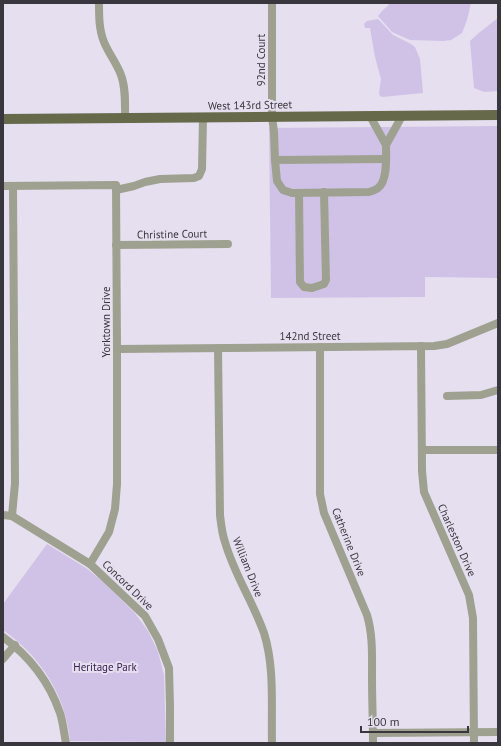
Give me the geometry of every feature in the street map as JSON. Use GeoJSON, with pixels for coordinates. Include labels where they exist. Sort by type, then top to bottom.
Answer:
{"type":"FeatureCollection","features":[{"type":"Feature","properties":{"kind":"main road","name":"West 143rd Street"},"geometry":{"type":"LineString","coordinates":[[3,119],[498,115]]}},
{"type":"Feature","properties":{"kind":"street"},"geometry":{"type":"LineString","coordinates":[[99,3],[99,18],[102,36],[122,76],[125,95],[125,118]]}},
{"type":"Feature","properties":{"kind":"street","name":"92nd Court"},"geometry":{"type":"LineString","coordinates":[[272,3],[272,116],[277,181],[283,190],[292,193],[299,193]]}},
{"type":"Feature","properties":{"kind":"street"},"geometry":{"type":"LineString","coordinates":[[370,116],[386,145]]}},
{"type":"Feature","properties":{"kind":"street"},"geometry":{"type":"LineString","coordinates":[[324,192],[326,280],[324,284],[312,288],[304,287],[300,282],[299,193],[324,192],[369,192],[378,189],[382,184],[385,173],[386,145],[402,116]]}},
{"type":"Feature","properties":{"kind":"street"},"geometry":{"type":"LineString","coordinates":[[3,186],[116,185],[116,190],[160,179],[194,178],[199,176],[202,169],[203,118]]}},
{"type":"Feature","properties":{"kind":"street"},"geometry":{"type":"LineString","coordinates":[[275,160],[386,159]]}},
{"type":"Feature","properties":{"kind":"street"},"geometry":{"type":"LineString","coordinates":[[12,516],[15,483],[13,186]]}},
{"type":"Feature","properties":{"kind":"street","name":"Yorktown Drive"},"geometry":{"type":"LineString","coordinates":[[90,564],[109,532],[115,509],[117,484],[116,190]]}},
{"type":"Feature","properties":{"kind":"street","name":"Christine Court"},"geometry":{"type":"LineString","coordinates":[[116,245],[228,244]]}},
{"type":"Feature","properties":{"kind":"street","name":"142nd Street"},"geometry":{"type":"LineString","coordinates":[[117,348],[434,346],[448,344],[498,323]]}},
{"type":"Feature","properties":{"kind":"street","name":"Charleston Drive"},"geometry":{"type":"LineString","coordinates":[[421,346],[424,492],[469,594],[473,618],[474,743]]}},
{"type":"Feature","properties":{"kind":"street","name":"Catherine Drive"},"geometry":{"type":"LineString","coordinates":[[320,347],[320,494],[324,513],[367,615],[370,627],[372,657],[373,743]]}},
{"type":"Feature","properties":{"kind":"street","name":"William Drive"},"geometry":{"type":"LineString","coordinates":[[218,348],[220,515],[225,543],[264,634],[270,663],[272,743]]}},
{"type":"Feature","properties":{"kind":"street"},"geometry":{"type":"LineString","coordinates":[[447,396],[481,395],[498,390]]}},
{"type":"Feature","properties":{"kind":"street"},"geometry":{"type":"LineString","coordinates":[[422,450],[498,450]]}},
{"type":"Feature","properties":{"kind":"street","name":"Concord Drive"},"geometry":{"type":"LineString","coordinates":[[3,515],[12,516],[90,564],[145,616],[158,639],[169,668],[170,743]]}},
{"type":"Feature","properties":{"kind":"street"},"geometry":{"type":"LineString","coordinates":[[3,637],[15,645],[34,664],[48,686],[60,713],[66,743]]}},
{"type":"Feature","properties":{"kind":"street"},"geometry":{"type":"LineString","coordinates":[[3,659],[15,645]]}},
{"type":"Feature","properties":{"kind":"street"},"geometry":{"type":"LineString","coordinates":[[373,733],[498,732]]}},
{"type":"Feature","properties":{"kind":"green space"},"geometry":{"type":"Polygon","coordinates":[[[389,3],[471,3],[462,33],[451,40],[443,41],[410,40],[392,32],[378,16],[389,3]]]}},
{"type":"Feature","properties":{"kind":"green space"},"geometry":{"type":"Polygon","coordinates":[[[498,18],[498,91],[484,92],[474,88],[470,41],[498,18]]]}},
{"type":"Feature","properties":{"kind":"green space"},"geometry":{"type":"Polygon","coordinates":[[[378,19],[393,35],[415,47],[420,59],[423,93],[380,96],[381,79],[375,57],[370,28],[365,28],[364,24],[367,21],[378,19]]]}},
{"type":"Feature","properties":{"kind":"green space"},"geometry":{"type":"Polygon","coordinates":[[[498,126],[498,278],[425,277],[425,297],[271,298],[269,128],[498,126]]]}},
{"type":"Feature","properties":{"kind":"green space","name":"Heritage Park"},"geometry":{"type":"Polygon","coordinates":[[[47,544],[86,568],[102,581],[134,612],[148,631],[158,652],[164,675],[166,742],[70,741],[63,708],[49,678],[29,652],[3,630],[3,604],[47,544]]]}}]}
